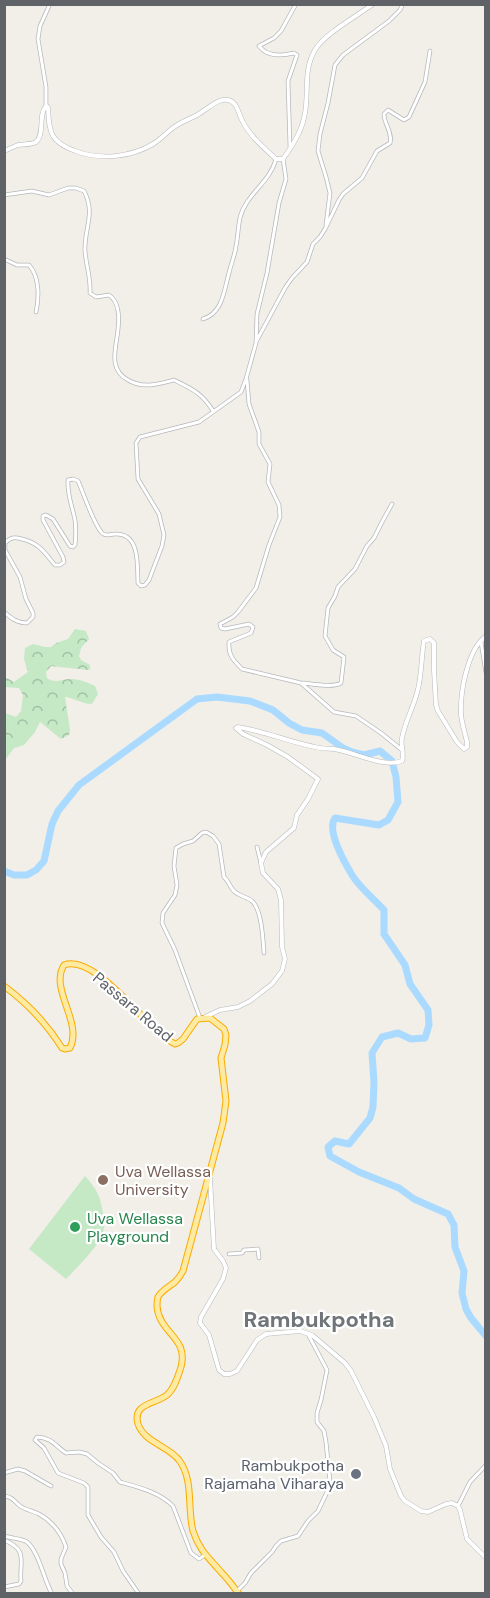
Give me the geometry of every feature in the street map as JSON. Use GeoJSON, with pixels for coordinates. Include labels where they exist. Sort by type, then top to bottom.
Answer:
{"type":"FeatureCollection","features":[{"type":"Feature","properties":{"kind":"highway","name":"Passara Road"},"geometry":{"type":"LineString","coordinates":[[5,987],[50,1029],[65,1049],[70,1048],[73,1038],[71,1020],[60,981],[64,965],[69,963],[84,967],[107,982],[162,1036],[175,1044],[180,1042],[194,1022],[202,1018]]}},
{"type":"Feature","properties":{"kind":"highway"},"geometry":{"type":"LineString","coordinates":[[202,1018],[210,1018],[224,1029],[226,1035],[221,1058],[226,1101],[223,1123],[183,1271],[178,1280],[158,1295],[160,1322],[177,1340],[181,1348],[181,1365],[169,1393],[142,1407],[138,1417],[144,1433],[176,1457],[184,1470],[190,1492],[193,1531],[205,1556],[238,1592]]}},
{"type":"Feature","properties":{"kind":"street"},"geometry":{"type":"LineString","coordinates":[[50,4],[40,26],[38,39],[46,87],[49,125],[59,144],[83,154],[107,157],[140,151],[156,142],[181,122],[196,116],[220,101],[228,100],[238,108],[246,128],[263,148],[276,159],[283,159]]}},
{"type":"Feature","properties":{"kind":"street"},"geometry":{"type":"LineString","coordinates":[[290,149],[288,81],[297,55],[294,53],[285,56],[269,54],[260,46],[281,31],[297,4]]}},
{"type":"Feature","properties":{"kind":"street"},"geometry":{"type":"LineString","coordinates":[[256,343],[257,314],[267,273],[279,202],[286,179],[283,159],[304,119],[306,77],[315,50],[331,33],[373,4]]}},
{"type":"Feature","properties":{"kind":"street"},"geometry":{"type":"LineString","coordinates":[[325,229],[330,193],[318,151],[335,65],[343,55],[389,21],[403,4]]}},
{"type":"Feature","properties":{"kind":"street"},"geometry":{"type":"LineString","coordinates":[[4,612],[16,622],[21,623],[27,623],[33,617],[20,577],[5,550],[5,543],[10,538],[32,541],[40,547],[54,565],[60,566],[64,562],[63,557],[43,520],[43,516],[46,515],[53,519],[70,546],[75,545],[75,518],[67,491],[68,480],[73,479],[78,481],[103,534],[122,534],[132,543],[137,553],[138,583],[141,586],[145,585],[154,568],[164,535],[159,514],[138,479],[136,442],[140,437],[150,433],[199,422],[241,392],[256,343],[285,288],[307,262],[313,244],[325,229],[343,194],[362,178],[377,151],[390,143],[391,138],[384,114],[388,110],[405,120],[410,117],[425,82],[430,51]]}},
{"type":"Feature","properties":{"kind":"street"},"geometry":{"type":"LineString","coordinates":[[4,152],[38,140],[42,110],[46,106]]}},
{"type":"Feature","properties":{"kind":"street"},"geometry":{"type":"LineString","coordinates":[[203,319],[216,311],[222,300],[236,247],[243,207],[265,183],[276,159]]}},
{"type":"Feature","properties":{"kind":"street"},"geometry":{"type":"LineString","coordinates":[[4,195],[32,191],[49,195],[68,188],[84,191],[90,211],[85,251],[90,293],[96,297],[110,295],[117,306],[120,320],[115,366],[118,374],[140,385],[157,385],[174,380],[206,399],[213,411]]}},
{"type":"Feature","properties":{"kind":"street"},"geometry":{"type":"LineString","coordinates":[[4,259],[32,268],[38,293],[36,312]]}},
{"type":"Feature","properties":{"kind":"street"},"geometry":{"type":"LineString","coordinates":[[246,379],[249,404],[259,432],[259,444],[270,464],[268,482],[279,505],[280,517],[256,588],[238,612],[220,626],[225,629],[249,624],[254,627],[251,633],[229,642],[229,651],[235,663],[242,669],[301,683],[334,686],[341,684],[344,657],[333,650],[325,636],[328,608],[339,585],[355,569],[367,546],[375,538],[392,504]]}},
{"type":"Feature","properties":{"kind":"street"},"geometry":{"type":"LineString","coordinates":[[261,863],[266,852],[294,828],[297,815],[318,779],[288,757],[237,731],[236,728],[250,729],[311,746],[334,748],[388,763],[402,761],[404,757],[402,737],[417,695],[423,644],[427,639],[434,643],[434,682],[438,711],[462,747],[467,747],[461,715],[465,674],[480,640],[486,636]]}},
{"type":"Feature","properties":{"kind":"street"},"geometry":{"type":"LineString","coordinates":[[480,640],[486,673]]}},
{"type":"Feature","properties":{"kind":"street"},"geometry":{"type":"LineString","coordinates":[[301,683],[334,712],[356,716],[402,750]]}},
{"type":"Feature","properties":{"kind":"street"},"geometry":{"type":"LineString","coordinates":[[257,848],[263,873],[278,889],[281,900],[282,947],[285,959],[282,971],[272,984],[238,1007],[220,1010],[202,1018],[162,923],[163,913],[175,895],[177,885],[174,866],[177,848],[194,841],[206,832],[213,836],[219,844],[224,876],[229,880],[233,890],[252,901],[256,906],[264,953]]}},
{"type":"Feature","properties":{"kind":"street"},"geometry":{"type":"LineString","coordinates":[[210,1171],[214,1249],[226,1268],[223,1279],[201,1317],[200,1323],[209,1335],[219,1371],[224,1374],[237,1371],[256,1340],[266,1334],[300,1331],[312,1335],[345,1363],[351,1371],[386,1446],[390,1469],[401,1496],[421,1511],[428,1512],[452,1503],[458,1506],[467,1539],[486,1558]]}},
{"type":"Feature","properties":{"kind":"street"},"geometry":{"type":"LineString","coordinates":[[229,1254],[258,1249],[259,1258]]}},
{"type":"Feature","properties":{"kind":"street"},"geometry":{"type":"LineString","coordinates":[[238,1592],[251,1573],[276,1546],[298,1536],[318,1511],[328,1490],[330,1482],[326,1442],[324,1431],[317,1422],[316,1413],[327,1370],[307,1332]]}},
{"type":"Feature","properties":{"kind":"street"},"geometry":{"type":"LineString","coordinates":[[139,1593],[88,1515],[88,1487],[84,1483],[58,1473],[44,1448],[35,1440],[37,1437],[45,1437],[66,1453],[87,1454],[113,1473],[120,1482],[146,1489],[170,1503],[191,1553],[199,1558],[205,1556]]}},
{"type":"Feature","properties":{"kind":"street"},"geometry":{"type":"LineString","coordinates":[[458,1506],[470,1482],[486,1466]]}},
{"type":"Feature","properties":{"kind":"street"},"geometry":{"type":"LineString","coordinates":[[4,1473],[18,1469],[51,1486]]}},
{"type":"Feature","properties":{"kind":"street"},"geometry":{"type":"LineString","coordinates":[[4,1496],[12,1497],[21,1507],[39,1514],[56,1527],[66,1547],[61,1564],[68,1586],[73,1593]]}},
{"type":"Feature","properties":{"kind":"street"},"geometry":{"type":"LineString","coordinates":[[4,1538],[17,1547],[22,1563],[19,1584],[4,1587]]}},
{"type":"Feature","properties":{"kind":"street"},"geometry":{"type":"LineString","coordinates":[[4,1538],[24,1540],[28,1543],[52,1593]]}},
{"type":"Feature","properties":{"kind":"green space"},"geometry":{"type":"Polygon","coordinates":[[[75,629],[86,631],[89,639],[81,648],[79,656],[81,660],[90,665],[90,669],[51,666],[46,672],[47,678],[55,681],[71,679],[83,681],[95,686],[98,694],[92,704],[65,697],[69,735],[61,739],[40,722],[24,745],[14,748],[5,760],[5,713],[16,717],[21,711],[23,695],[19,688],[5,687],[5,677],[14,682],[28,672],[24,659],[25,648],[33,644],[51,647],[68,639],[75,629]]]}},
{"type":"Feature","properties":{"kind":"green space","name":"Uva Wellassa Playground"},"geometry":{"type":"Polygon","coordinates":[[[85,1176],[99,1197],[104,1230],[92,1251],[66,1279],[29,1249],[85,1176]]]}},
{"type":"Feature","properties":{"kind":"waterway"},"geometry":{"type":"LineString","coordinates":[[4,871],[14,875],[27,875],[36,870],[44,861],[52,824],[58,811],[79,785],[197,699],[217,697],[250,701],[273,710],[302,730],[322,733],[352,752],[364,755],[380,751],[392,761],[398,802],[388,820],[379,825],[335,818],[333,831],[352,875],[384,910],[384,934],[405,965],[410,984],[428,1010],[429,1025],[425,1038],[411,1039],[398,1033],[382,1037],[372,1053],[374,1082],[370,1118],[349,1144],[335,1141],[328,1147],[330,1156],[448,1214],[454,1225],[455,1247],[464,1271],[462,1293],[466,1309],[486,1336]]}},
{"type":"Feature","properties":{"kind":"place","name":"Uva Wellassa University"},"geometry":{"type":"Point","coordinates":[103,1180]}},
{"type":"Feature","properties":{"kind":"place","name":"Uva Wellassa Playground"},"geometry":{"type":"Point","coordinates":[75,1227]}},
{"type":"Feature","properties":{"kind":"place","name":"Rambukpotha Rajamaha Viharaya"},"geometry":{"type":"Point","coordinates":[356,1474]}},
{"type":"Feature","properties":{"kind":"district","name":"Rambukpotha"},"geometry":{"type":"Point","coordinates":[319,1319]}}]}
